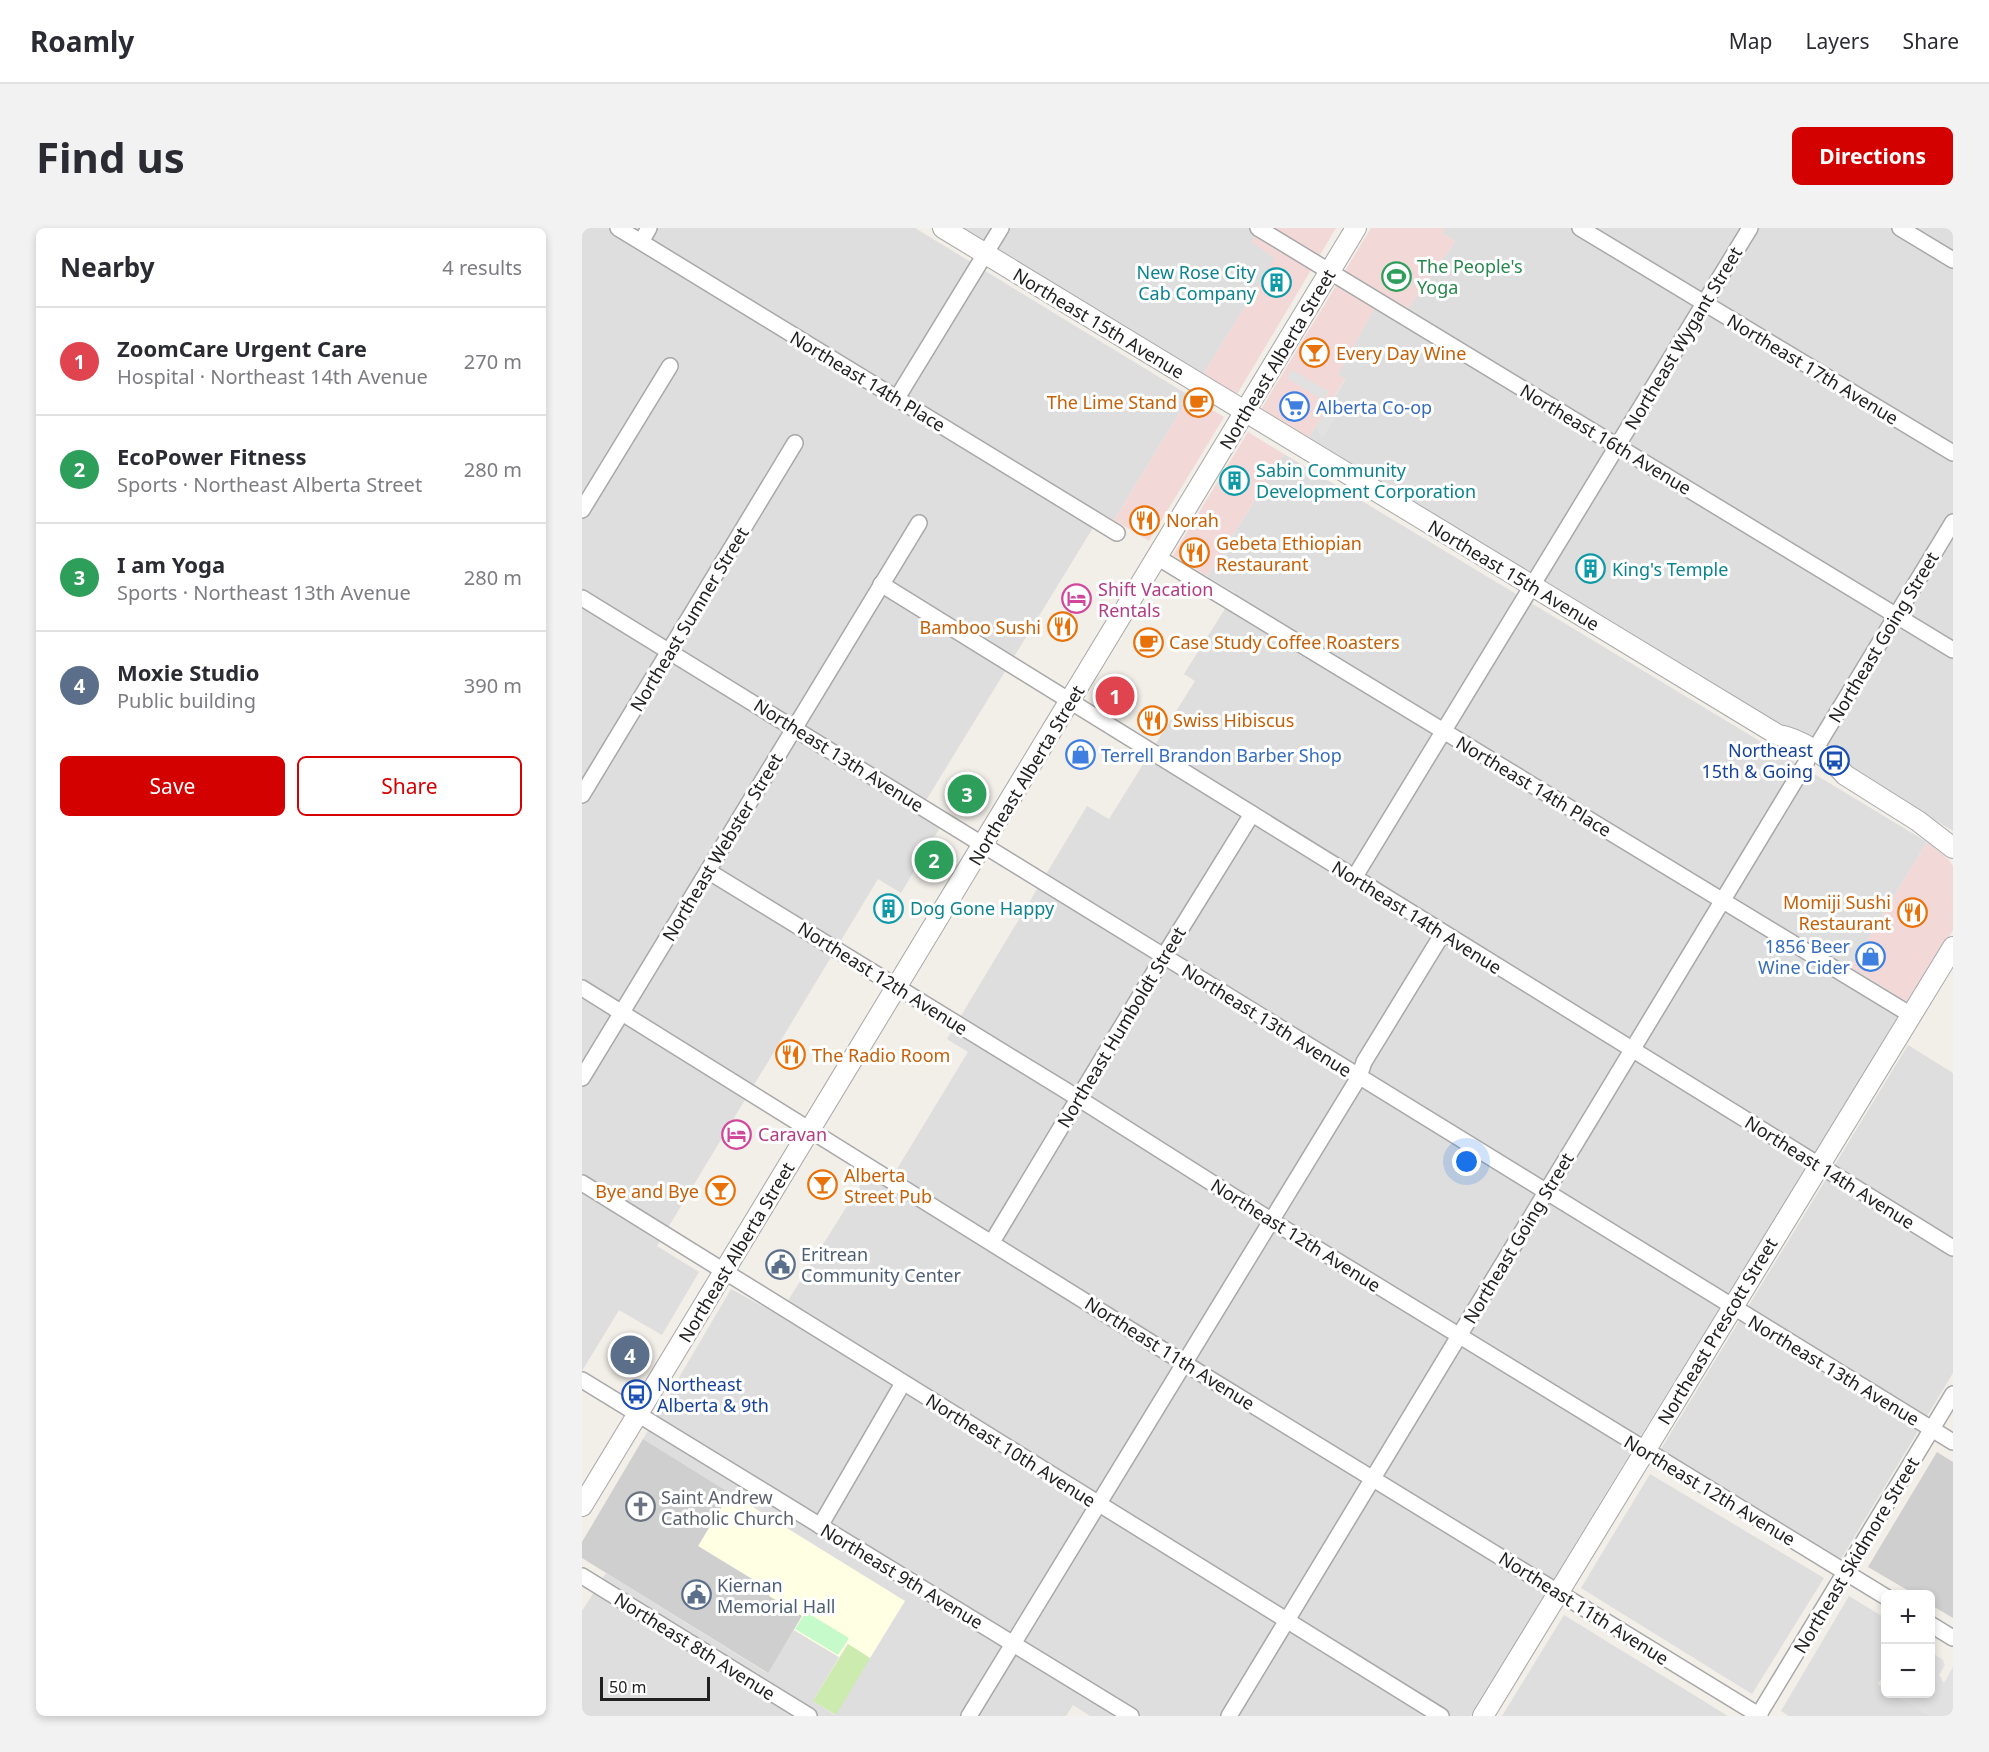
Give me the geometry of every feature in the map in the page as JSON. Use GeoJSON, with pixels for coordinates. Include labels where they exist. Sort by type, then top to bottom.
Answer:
{"type":"FeatureCollection","features":[{"type":"Feature","properties":{"kind":"street","name":"Northeast 14th Place"},"geometry":{"type":"LineString","coordinates":[[618,228],[1117,533]]}},
{"type":"Feature","properties":{"kind":"street"},"geometry":{"type":"LineString","coordinates":[[641,242],[649,228]]}},
{"type":"Feature","properties":{"kind":"street","name":"Northeast 15th Avenue"},"geometry":{"type":"LineString","coordinates":[[943,228],[1778,735],[1784,747],[1811,756],[1832,775],[1845,776],[1918,821],[1953,848]]}},
{"type":"Feature","properties":{"kind":"street"},"geometry":{"type":"LineString","coordinates":[[897,398],[1001,228]]}},
{"type":"Feature","properties":{"kind":"street","name":"Northeast 16th Avenue"},"geometry":{"type":"LineString","coordinates":[[1258,228],[1953,650]]}},
{"type":"Feature","properties":{"kind":"street","name":"Northeast Alberta Street"},"geometry":{"type":"LineString","coordinates":[[582,1506],[1356,228]]}},
{"type":"Feature","properties":{"kind":"street","name":"Northeast 17th Avenue"},"geometry":{"type":"LineString","coordinates":[[1580,228],[1953,453]]}},
{"type":"Feature","properties":{"kind":"street","name":"Northeast Wygant Street"},"geometry":{"type":"LineString","coordinates":[[1354,878],[1750,228]]}},
{"type":"Feature","properties":{"kind":"street"},"geometry":{"type":"LineString","coordinates":[[1900,228],[1953,260]]}},
{"type":"Feature","properties":{"kind":"street"},"geometry":{"type":"LineString","coordinates":[[582,510],[670,366]]}},
{"type":"Feature","properties":{"kind":"street","name":"Northeast Sumner Street"},"geometry":{"type":"LineString","coordinates":[[582,795],[795,443]]}},
{"type":"Feature","properties":{"kind":"street","name":"Northeast Webster Street"},"geometry":{"type":"LineString","coordinates":[[582,1078],[919,522]]}},
{"type":"Feature","properties":{"kind":"street","name":"Northeast Going Street"},"geometry":{"type":"LineString","coordinates":[[1228,1716],[1953,522]]}},
{"type":"Feature","properties":{"kind":"street","name":"Northeast 14th Place"},"geometry":{"type":"LineString","coordinates":[[1157,557],[1911,1015]]}},
{"type":"Feature","properties":{"kind":"street","name":"Northeast 14th Avenue"},"geometry":{"type":"LineString","coordinates":[[882,584],[1953,1248]]}},
{"type":"Feature","properties":{"kind":"street","name":"Northeast 13th Avenue"},"geometry":{"type":"LineString","coordinates":[[582,598],[1731,1308],[1953,1442]]}},
{"type":"Feature","properties":{"kind":"street","name":"Northeast Humboldt Street"},"geometry":{"type":"LineString","coordinates":[[992,1242],[1252,814]]}},
{"type":"Feature","properties":{"kind":"street","name":"Northeast 12th Avenue"},"geometry":{"type":"LineString","coordinates":[[708,871],[1078,1098],[1272,1221],[1881,1594]]}},
{"type":"Feature","properties":{"kind":"street"},"geometry":{"type":"LineString","coordinates":[[969,1716],[1272,1221],[1359,1077],[1364,1062],[1443,933]]}},
{"type":"Feature","properties":{"kind":"street","name":"Northeast Prescott Street"},"geometry":{"type":"LineString","coordinates":[[1483,1716],[1953,946]]}},
{"type":"Feature","properties":{"kind":"street","name":"Northeast 11th Avenue"},"geometry":{"type":"LineString","coordinates":[[582,988],[1184,1363],[1759,1716]]}},
{"type":"Feature","properties":{"kind":"street","name":"Northeast 10th Avenue"},"geometry":{"type":"LineString","coordinates":[[582,1183],[1441,1716]]}},
{"type":"Feature","properties":{"kind":"street","name":"Northeast 9th Avenue"},"geometry":{"type":"LineString","coordinates":[[582,1380],[1131,1716]]}},
{"type":"Feature","properties":{"kind":"street"},"geometry":{"type":"LineString","coordinates":[[820,1526],[903,1383]]}},
{"type":"Feature","properties":{"kind":"street","name":"Northeast Skidmore Street"},"geometry":{"type":"LineString","coordinates":[[1759,1716],[1953,1394]]}},
{"type":"Feature","properties":{"kind":"street","name":"Northeast 8th Avenue"},"geometry":{"type":"LineString","coordinates":[[582,1576],[809,1716]]}},
{"type":"Feature","properties":{"kind":"street"},"geometry":{"type":"LineString","coordinates":[[1935,1627],[1953,1638]]}},
{"type":"Feature","properties":{"kind":"shaded area"},"geometry":{"type":"Polygon","coordinates":[[[582,228],[915,228],[1190,396],[1114,520],[1102,513],[922,807],[944,821],[901,893],[878,879],[657,1246],[699,1272],[662,1335],[619,1310],[582,1371],[582,228]]]}},
{"type":"Feature","properties":{"kind":"shaded area"},"geometry":{"type":"Polygon","coordinates":[[[959,228],[1259,228],[1276,258],[1202,376],[959,228]]]}},
{"type":"Feature","properties":{"kind":"shaded area"},"geometry":{"type":"Polygon","coordinates":[[[1259,228],[1336,228],[1236,396],[1202,376],[1275,258],[1251,242],[1259,228]]]}},
{"type":"Feature","properties":{"kind":"shaded area"},"geometry":{"type":"Polygon","coordinates":[[[1371,228],[1445,228],[1442,233],[1455,241],[1409,308],[1383,294],[1338,374],[1345,379],[1308,439],[1260,411],[1371,228]]]}},
{"type":"Feature","properties":{"kind":"shaded area"},"geometry":{"type":"Polygon","coordinates":[[[1445,228],[1953,228],[1953,831],[1308,439],[1345,380],[1337,374],[1383,293],[1408,308],[1455,241],[1442,233],[1445,228]]]}},
{"type":"Feature","properties":{"kind":"shaded area"},"geometry":{"type":"Polygon","coordinates":[[[1292,370],[1329,392],[1323,400],[1287,378],[1292,370]]]}},
{"type":"Feature","properties":{"kind":"shaded area"},"geometry":{"type":"Polygon","coordinates":[[[1190,396],[1224,417],[1149,541],[1114,520],[1190,396]]]}},
{"type":"Feature","properties":{"kind":"shaded area"},"geometry":{"type":"Polygon","coordinates":[[[1335,399],[1340,410],[1322,439],[1316,428],[1335,399]]]}},
{"type":"Feature","properties":{"kind":"shaded area"},"geometry":{"type":"Polygon","coordinates":[[[1248,432],[1284,454],[1207,576],[1173,555],[1248,432]]]}},
{"type":"Feature","properties":{"kind":"shaded area"},"geometry":{"type":"Polygon","coordinates":[[[1284,454],[1927,842],[1851,967],[1909,1003],[1640,1437],[1471,1716],[1090,1716],[1073,1705],[1066,1716],[582,1716],[582,1611],[606,1573],[767,1673],[794,1630],[839,1657],[813,1701],[835,1715],[904,1601],[643,1439],[731,1289],[779,1315],[867,1174],[886,1187],[968,1052],[947,1039],[1087,806],[1109,819],[1195,681],[1184,674],[1235,593],[1207,576],[1284,454]]]}},
{"type":"Feature","properties":{"kind":"shaded area"},"geometry":{"type":"Polygon","coordinates":[[[1927,842],[1953,866],[1953,930],[1909,1003],[1851,967],[1927,842]]]}},
{"type":"Feature","properties":{"kind":"shaded area"},"geometry":{"type":"Polygon","coordinates":[[[1908,1045],[1953,1073],[1953,1373],[1841,1559],[1661,1449],[1908,1045]]]}},
{"type":"Feature","properties":{"kind":"shaded area"},"geometry":{"type":"Polygon","coordinates":[[[643,1439],[730,1493],[698,1546],[772,1591],[769,1596],[802,1616],[768,1673],[582,1558],[582,1542],[643,1439]]]}},
{"type":"Feature","properties":{"kind":"shaded area"},"geometry":{"type":"Polygon","coordinates":[[[1937,1452],[1953,1462],[1953,1618],[1935,1607],[1935,1590],[1907,1590],[1868,1567],[1937,1452]]]}},
{"type":"Feature","properties":{"kind":"shaded area"},"geometry":{"type":"Polygon","coordinates":[[[1650,1474],[1824,1578],[1752,1694],[1581,1588],[1650,1474]]]}},
{"type":"Feature","properties":{"kind":"shaded area"},"geometry":{"type":"Polygon","coordinates":[[[730,1493],[905,1601],[870,1658],[848,1644],[839,1657],[794,1630],[802,1616],[769,1596],[772,1591],[698,1546],[730,1493]]]}},
{"type":"Feature","properties":{"kind":"shaded area"},"geometry":{"type":"Polygon","coordinates":[[[1849,1596],[1881,1616],[1881,1679],[1878,1684],[1881,1686],[1881,1698],[1901,1698],[1931,1716],[1789,1716],[1781,1711],[1849,1596]]]}},
{"type":"Feature","properties":{"kind":"shaded area"},"geometry":{"type":"Polygon","coordinates":[[[1564,1615],[1728,1716],[1502,1716],[1564,1615]]]}},
{"type":"Feature","properties":{"kind":"shaded area"},"geometry":{"type":"Polygon","coordinates":[[[1935,1655],[1943,1660],[1945,1665],[1939,1675],[1944,1683],[1953,1667],[1953,1716],[1931,1716],[1901,1698],[1935,1698],[1935,1655]]]}},
{"type":"Feature","properties":{"kind":"green space"},"geometry":{"type":"Polygon","coordinates":[[[806,1612],[849,1638],[838,1655],[795,1629],[806,1612]]]}},
{"type":"Feature","properties":{"kind":"green space"},"geometry":{"type":"Polygon","coordinates":[[[848,1644],[870,1658],[836,1715],[813,1701],[848,1644]]]}},
{"type":"Feature","properties":{"kind":"place","name":"The People's Yoga"},"geometry":{"type":"Point","coordinates":[1396,276]}},
{"type":"Feature","properties":{"kind":"place","name":"New Rose City Cab Company"},"geometry":{"type":"Point","coordinates":[1277,282]}},
{"type":"Feature","properties":{"kind":"place","name":"Every Day Wine"},"geometry":{"type":"Point","coordinates":[1315,353]}},
{"type":"Feature","properties":{"kind":"place","name":"The Lime Stand"},"geometry":{"type":"Point","coordinates":[1198,402]}},
{"type":"Feature","properties":{"kind":"place","name":"Alberta Co-op"},"geometry":{"type":"Point","coordinates":[1295,407]}},
{"type":"Feature","properties":{"kind":"place","name":"Sabin Community Development Corporation"},"geometry":{"type":"Point","coordinates":[1235,480]}},
{"type":"Feature","properties":{"kind":"place","name":"Norah"},"geometry":{"type":"Point","coordinates":[1145,520]}},
{"type":"Feature","properties":{"kind":"place","name":"Gebeta Ethiopian Restaurant"},"geometry":{"type":"Point","coordinates":[1195,553]}},
{"type":"Feature","properties":{"kind":"place","name":"King's Temple"},"geometry":{"type":"Point","coordinates":[1591,569]}},
{"type":"Feature","properties":{"kind":"place","name":"Shift Vacation Rentals"},"geometry":{"type":"Point","coordinates":[1077,599]}},
{"type":"Feature","properties":{"kind":"place","name":"Bamboo Sushi"},"geometry":{"type":"Point","coordinates":[1062,627]}},
{"type":"Feature","properties":{"kind":"place","name":"Case Study Coffee Roasters"},"geometry":{"type":"Point","coordinates":[1148,642]}},
{"type":"Feature","properties":{"kind":"place","name":"ZoomCare Urgent Care"},"geometry":{"type":"Point","coordinates":[1115,696]}},
{"type":"Feature","properties":{"kind":"place","name":"Swiss Hibiscus"},"geometry":{"type":"Point","coordinates":[1152,720]}},
{"type":"Feature","properties":{"kind":"place","name":"Terrell Brandon Barber Shop"},"geometry":{"type":"Point","coordinates":[1080,755]}},
{"type":"Feature","properties":{"kind":"place","name":"Northeast 15th & Going"},"geometry":{"type":"Point","coordinates":[1834,760]}},
{"type":"Feature","properties":{"kind":"place","name":"I am Yoga"},"geometry":{"type":"Point","coordinates":[967,794]}},
{"type":"Feature","properties":{"kind":"place","name":"EcoPower Fitness"},"geometry":{"type":"Point","coordinates":[934,860]}},
{"type":"Feature","properties":{"kind":"place","name":"Dog Gone Happy"},"geometry":{"type":"Point","coordinates":[889,908]}},
{"type":"Feature","properties":{"kind":"place","name":"Momiji Sushi Restaurant"},"geometry":{"type":"Point","coordinates":[1912,912]}},
{"type":"Feature","properties":{"kind":"place","name":"1856 Beer Wine Cider"},"geometry":{"type":"Point","coordinates":[1871,956]}},
{"type":"Feature","properties":{"kind":"place","name":"The Radio Room"},"geometry":{"type":"Point","coordinates":[791,1055]}},
{"type":"Feature","properties":{"kind":"place","name":"Caravan"},"geometry":{"type":"Point","coordinates":[737,1134]}},
{"type":"Feature","properties":{"kind":"place","name":"Alberta Street Pub"},"geometry":{"type":"Point","coordinates":[823,1185]}},
{"type":"Feature","properties":{"kind":"place","name":"Bye and Bye"},"geometry":{"type":"Point","coordinates":[720,1191]}},
{"type":"Feature","properties":{"kind":"place","name":"Eritrean Community Center"},"geometry":{"type":"Point","coordinates":[780,1264]}},
{"type":"Feature","properties":{"kind":"place","name":"Moxie Studio"},"geometry":{"type":"Point","coordinates":[630,1355]}},
{"type":"Feature","properties":{"kind":"place","name":"Northeast Alberta & 9th"},"geometry":{"type":"Point","coordinates":[636,1394]}},
{"type":"Feature","properties":{"kind":"place","name":"Saint Andrew Catholic Church"},"geometry":{"type":"Point","coordinates":[640,1507]}},
{"type":"Feature","properties":{"kind":"place","name":"Kiernan Memorial Hall"},"geometry":{"type":"Point","coordinates":[696,1595]}}]}
